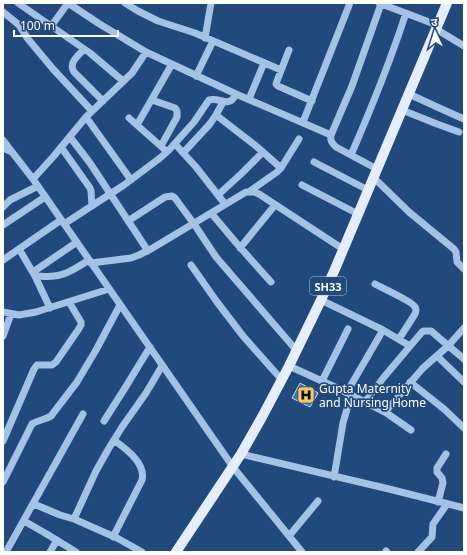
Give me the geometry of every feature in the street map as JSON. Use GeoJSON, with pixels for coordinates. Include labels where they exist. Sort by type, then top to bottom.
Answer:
{"type":"FeatureCollection","features":[{"type":"Feature","properties":{"kind":"main road","name":"SH33"},"geometry":{"type":"LineString","coordinates":[[179,551],[241,454],[282,380],[322,300],[447,3]]}},
{"type":"Feature","properties":{"kind":"street"},"geometry":{"type":"LineString","coordinates":[[52,25],[68,3],[146,52],[249,100],[331,135]]}},
{"type":"Feature","properties":{"kind":"street"},"geometry":{"type":"LineString","coordinates":[[125,3],[136,6],[158,21],[195,33],[281,70]]}},
{"type":"Feature","properties":{"kind":"street"},"geometry":{"type":"LineString","coordinates":[[205,38],[212,3]]}},
{"type":"Feature","properties":{"kind":"street"},"geometry":{"type":"LineString","coordinates":[[303,122],[350,3]]}},
{"type":"Feature","properties":{"kind":"street"},"geometry":{"type":"LineString","coordinates":[[21,4],[84,49],[123,81]]}},
{"type":"Feature","properties":{"kind":"street"},"geometry":{"type":"LineString","coordinates":[[464,46],[437,27],[406,13],[380,4],[352,86],[331,135],[332,143],[336,147],[351,155],[375,173],[409,212],[454,249],[456,252],[457,262],[464,269]]}},
{"type":"Feature","properties":{"kind":"street"},"geometry":{"type":"LineString","coordinates":[[3,12],[19,25],[28,39],[53,70],[92,111]]}},
{"type":"Feature","properties":{"kind":"street"},"geometry":{"type":"LineString","coordinates":[[351,155],[381,83],[406,13]]}},
{"type":"Feature","properties":{"kind":"street"},"geometry":{"type":"LineString","coordinates":[[196,76],[213,41]]}},
{"type":"Feature","properties":{"kind":"street"},"geometry":{"type":"LineString","coordinates":[[84,49],[74,61],[72,69],[103,101]]}},
{"type":"Feature","properties":{"kind":"street"},"geometry":{"type":"LineString","coordinates":[[288,50],[276,84],[312,102]]}},
{"type":"Feature","properties":{"kind":"street"},"geometry":{"type":"LineString","coordinates":[[33,179],[92,111],[135,68],[146,52]]}},
{"type":"Feature","properties":{"kind":"street"},"geometry":{"type":"LineString","coordinates":[[249,100],[264,63]]}},
{"type":"Feature","properties":{"kind":"street"},"geometry":{"type":"LineString","coordinates":[[137,125],[172,64]]}},
{"type":"Feature","properties":{"kind":"street"},"geometry":{"type":"LineString","coordinates":[[3,260],[63,222],[92,206],[131,180],[175,144],[194,122],[209,100],[228,102],[232,101],[236,94]]}},
{"type":"Feature","properties":{"kind":"street"},"geometry":{"type":"LineString","coordinates":[[409,94],[464,119]]}},
{"type":"Feature","properties":{"kind":"street"},"geometry":{"type":"LineString","coordinates":[[152,100],[175,108],[177,111],[177,118],[161,146]]}},
{"type":"Feature","properties":{"kind":"street"},"geometry":{"type":"LineString","coordinates":[[183,153],[209,125],[224,102]]}},
{"type":"Feature","properties":{"kind":"street"},"geometry":{"type":"LineString","coordinates":[[402,110],[459,132]]}},
{"type":"Feature","properties":{"kind":"street"},"geometry":{"type":"LineString","coordinates":[[216,115],[281,168]]}},
{"type":"Feature","properties":{"kind":"street"},"geometry":{"type":"LineString","coordinates":[[86,118],[131,180]]}},
{"type":"Feature","properties":{"kind":"street"},"geometry":{"type":"LineString","coordinates":[[129,118],[167,152]]}},
{"type":"Feature","properties":{"kind":"street"},"geometry":{"type":"LineString","coordinates":[[70,137],[90,163],[148,251]]}},
{"type":"Feature","properties":{"kind":"street"},"geometry":{"type":"LineString","coordinates":[[34,274],[60,275],[90,262],[131,258],[148,251],[225,204],[250,191],[277,172],[299,139]]}},
{"type":"Feature","properties":{"kind":"street"},"geometry":{"type":"LineString","coordinates":[[3,140],[38,186],[233,467],[302,552]]}},
{"type":"Feature","properties":{"kind":"street"},"geometry":{"type":"LineString","coordinates":[[175,144],[196,166],[225,204]]}},
{"type":"Feature","properties":{"kind":"street"},"geometry":{"type":"LineString","coordinates":[[61,147],[90,188],[92,206]]}},
{"type":"Feature","properties":{"kind":"street"},"geometry":{"type":"LineString","coordinates":[[3,148],[12,152]]}},
{"type":"Feature","properties":{"kind":"street"},"geometry":{"type":"LineString","coordinates":[[218,195],[263,152]]}},
{"type":"Feature","properties":{"kind":"street"},"geometry":{"type":"LineString","coordinates":[[314,162],[368,190]]}},
{"type":"Feature","properties":{"kind":"street"},"geometry":{"type":"LineString","coordinates":[[302,185],[358,214]]}},
{"type":"Feature","properties":{"kind":"street"},"geometry":{"type":"LineString","coordinates":[[3,207],[10,200],[38,186]]}},
{"type":"Feature","properties":{"kind":"street"},"geometry":{"type":"LineString","coordinates":[[250,191],[259,194],[343,249]]}},
{"type":"Feature","properties":{"kind":"street"},"geometry":{"type":"LineString","coordinates":[[128,221],[165,197],[172,196],[175,198],[216,257],[297,351]]}},
{"type":"Feature","properties":{"kind":"street"},"geometry":{"type":"LineString","coordinates":[[3,225],[45,197]]}},
{"type":"Feature","properties":{"kind":"street"},"geometry":{"type":"LineString","coordinates":[[240,248],[275,205]]}},
{"type":"Feature","properties":{"kind":"street"},"geometry":{"type":"LineString","coordinates":[[211,213],[271,282]]}},
{"type":"Feature","properties":{"kind":"street"},"geometry":{"type":"LineString","coordinates":[[34,274],[77,242]]}},
{"type":"Feature","properties":{"kind":"street"},"geometry":{"type":"LineString","coordinates":[[19,249],[34,274],[50,308]]}},
{"type":"Feature","properties":{"kind":"street"},"geometry":{"type":"LineString","coordinates":[[191,265],[239,330],[282,380]]}},
{"type":"Feature","properties":{"kind":"street"},"geometry":{"type":"LineString","coordinates":[[375,284],[415,307],[416,310],[413,317],[399,339]]}},
{"type":"Feature","properties":{"kind":"street"},"geometry":{"type":"LineString","coordinates":[[3,312],[19,315],[26,314],[109,289]]}},
{"type":"Feature","properties":{"kind":"street"},"geometry":{"type":"LineString","coordinates":[[322,300],[383,330],[410,346]]}},
{"type":"Feature","properties":{"kind":"street"},"geometry":{"type":"LineString","coordinates":[[3,441],[34,369],[37,365],[52,365],[56,362],[81,325],[81,322],[69,302]]}},
{"type":"Feature","properties":{"kind":"street"},"geometry":{"type":"LineString","coordinates":[[3,482],[32,424],[52,416],[77,382],[120,305]]}},
{"type":"Feature","properties":{"kind":"street"},"geometry":{"type":"LineString","coordinates":[[3,336],[11,314]]}},
{"type":"Feature","properties":{"kind":"street"},"geometry":{"type":"LineString","coordinates":[[385,412],[423,368],[448,346],[464,328]]}},
{"type":"Feature","properties":{"kind":"street"},"geometry":{"type":"LineString","coordinates":[[322,381],[348,329]]}},
{"type":"Feature","properties":{"kind":"street"},"geometry":{"type":"LineString","coordinates":[[334,477],[349,394],[383,330]]}},
{"type":"Feature","properties":{"kind":"street"},"geometry":{"type":"LineString","coordinates":[[365,402],[422,332],[431,331],[464,359]]}},
{"type":"Feature","properties":{"kind":"street"},"geometry":{"type":"LineString","coordinates":[[104,421],[150,347]]}},
{"type":"Feature","properties":{"kind":"street"},"geometry":{"type":"LineString","coordinates":[[437,356],[464,382]]}},
{"type":"Feature","properties":{"kind":"street"},"geometry":{"type":"LineString","coordinates":[[74,519],[96,471],[114,440],[146,393],[162,366]]}},
{"type":"Feature","properties":{"kind":"street"},"geometry":{"type":"LineString","coordinates":[[289,366],[385,412],[411,430]]}},
{"type":"Feature","properties":{"kind":"street"},"geometry":{"type":"LineString","coordinates":[[410,382],[444,409],[464,428]]}},
{"type":"Feature","properties":{"kind":"street"},"geometry":{"type":"LineString","coordinates":[[6,552],[83,414]]}},
{"type":"Feature","properties":{"kind":"street"},"geometry":{"type":"LineString","coordinates":[[113,537],[142,480],[140,467],[133,457],[114,440]]}},
{"type":"Feature","properties":{"kind":"street"},"geometry":{"type":"LineString","coordinates":[[241,454],[464,508]]}},
{"type":"Feature","properties":{"kind":"street"},"geometry":{"type":"LineString","coordinates":[[438,502],[443,483],[442,478],[437,472],[437,468],[446,454]]}},
{"type":"Feature","properties":{"kind":"street"},"geometry":{"type":"LineString","coordinates":[[288,536],[318,500]]}},
{"type":"Feature","properties":{"kind":"street"},"geometry":{"type":"LineString","coordinates":[[34,504],[74,519],[142,552]]}},
{"type":"Feature","properties":{"kind":"street"},"geometry":{"type":"LineString","coordinates":[[418,552],[432,537],[433,524],[447,504]]}},
{"type":"Feature","properties":{"kind":"street"},"geometry":{"type":"LineString","coordinates":[[24,521],[76,552]]}},
{"type":"Feature","properties":{"kind":"street"},"geometry":{"type":"LineString","coordinates":[[50,552],[57,540]]}},
{"type":"Feature","properties":{"kind":"building"},"geometry":{"type":"Polygon","coordinates":[[[300,383],[318,393],[310,407],[292,398],[300,383]]]}},
{"type":"Feature","properties":{"kind":"place","name":"Gupta Maternity and Nursing Home"},"geometry":{"type":"Point","coordinates":[306,395]}}]}
